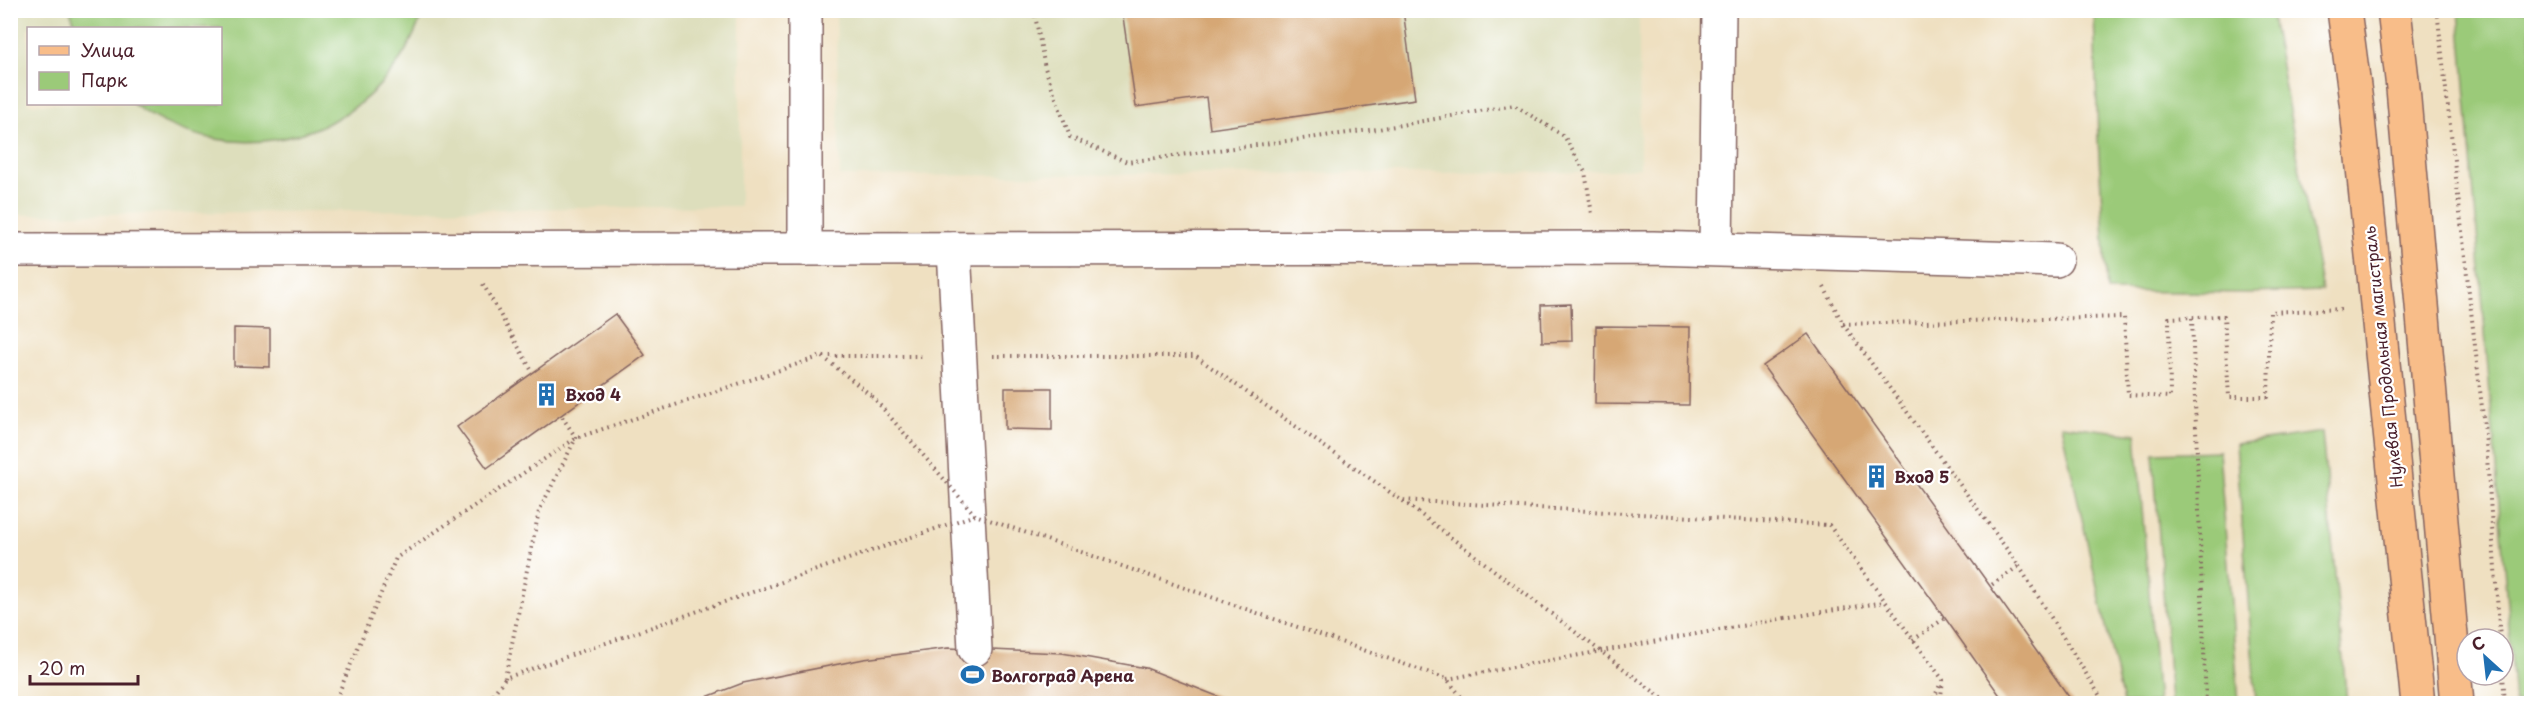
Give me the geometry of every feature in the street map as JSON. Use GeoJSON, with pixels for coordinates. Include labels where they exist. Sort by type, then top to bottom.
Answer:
{"type":"FeatureCollection","features":[{"type":"Feature","properties":{"kind":"main road","name":"Нулевая Продольная магистраль"},"geometry":{"type":"LineString","coordinates":[[2344,10],[2418,704]]}},
{"type":"Feature","properties":{"kind":"main road"},"geometry":{"type":"LineString","coordinates":[[2394,10],[2403,88],[2457,704]]}},
{"type":"Feature","properties":{"kind":"street"},"geometry":{"type":"LineString","coordinates":[[805,10],[806,249]]}},
{"type":"Feature","properties":{"kind":"street"},"geometry":{"type":"LineString","coordinates":[[1716,249],[1719,10]]}},
{"type":"Feature","properties":{"kind":"street"},"geometry":{"type":"LineString","coordinates":[[10,250],[1653,248],[2056,260]]}},
{"type":"Feature","properties":{"kind":"street"},"geometry":{"type":"LineString","coordinates":[[954,249],[975,649]]}},
{"type":"Feature","properties":{"kind":"path"},"geometry":{"type":"LineString","coordinates":[[1034,10],[1045,68],[1070,137],[1127,162],[1378,129],[1514,105],[1564,136],[1585,172],[1598,248]]}},
{"type":"Feature","properties":{"kind":"path"},"geometry":{"type":"LineString","coordinates":[[2438,10],[2486,443],[2499,627]]}},
{"type":"Feature","properties":{"kind":"path"},"geometry":{"type":"LineString","coordinates":[[464,249],[533,373]]}},
{"type":"Feature","properties":{"kind":"path"},"geometry":{"type":"LineString","coordinates":[[2105,704],[2019,566],[1843,324],[2124,317],[2128,395],[2170,397],[2169,318],[2224,316],[2229,397],[2268,397],[2270,312],[2348,309]]}},
{"type":"Feature","properties":{"kind":"path"},"geometry":{"type":"LineString","coordinates":[[2192,318],[2206,704]]}},
{"type":"Feature","properties":{"kind":"path"},"geometry":{"type":"LineString","coordinates":[[822,356],[872,396],[975,515],[1447,679],[1885,602]]}},
{"type":"Feature","properties":{"kind":"path"},"geometry":{"type":"LineString","coordinates":[[334,704],[396,558],[576,438],[822,356],[1195,356],[1401,500],[1670,704]]}},
{"type":"Feature","properties":{"kind":"path"},"geometry":{"type":"LineString","coordinates":[[561,415],[576,438]]}},
{"type":"Feature","properties":{"kind":"path"},"geometry":{"type":"LineString","coordinates":[[486,704],[505,678],[539,511],[576,438]]}},
{"type":"Feature","properties":{"kind":"path"},"geometry":{"type":"LineString","coordinates":[[1401,500],[1829,525],[1943,680],[1940,704]]}},
{"type":"Feature","properties":{"kind":"path"},"geometry":{"type":"LineString","coordinates":[[505,678],[975,515]]}},
{"type":"Feature","properties":{"kind":"path"},"geometry":{"type":"LineString","coordinates":[[1989,586],[2019,566]]}},
{"type":"Feature","properties":{"kind":"path"},"geometry":{"type":"LineString","coordinates":[[1913,640],[1945,618]]}},
{"type":"Feature","properties":{"kind":"path"},"geometry":{"type":"LineString","coordinates":[[1447,679],[1467,704]]}},
{"type":"Feature","properties":{"kind":"path"},"geometry":{"type":"LineString","coordinates":[[1931,704],[1943,680]]}},
{"type":"Feature","properties":{"kind":"path"},"geometry":{"type":"LineString","coordinates":[[2504,687],[2505,704]]}},
{"type":"Feature","properties":{"kind":"shaded area"},"geometry":{"type":"Polygon","coordinates":[[[10,11],[740,11],[740,206],[11,215],[10,11]]]}},
{"type":"Feature","properties":{"kind":"shaded area"},"geometry":{"type":"Polygon","coordinates":[[[836,11],[1639,11],[1640,168],[1585,172],[840,176],[836,11]]]}},
{"type":"Feature","properties":{"kind":"green space"},"geometry":{"type":"Polygon","coordinates":[[[70,10],[423,11],[403,54],[376,89],[341,116],[302,133],[260,141],[217,139],[174,127],[135,105],[222,105],[222,27],[77,27],[70,10]]]}},
{"type":"Feature","properties":{"kind":"green space"},"geometry":{"type":"Polygon","coordinates":[[[2094,11],[2271,11],[2322,291],[2248,293],[2107,291],[2098,140],[2094,11]]]}},
{"type":"Feature","properties":{"kind":"green space"},"geometry":{"type":"Polygon","coordinates":[[[2459,11],[2531,11],[2531,703],[2515,703],[2515,627],[2509,627],[2459,11]]]}},
{"type":"Feature","properties":{"kind":"green space"},"geometry":{"type":"Polygon","coordinates":[[[2061,425],[2136,434],[2158,703],[2123,703],[2061,425]]]}},
{"type":"Feature","properties":{"kind":"green space"},"geometry":{"type":"Polygon","coordinates":[[[2322,432],[2347,703],[2256,703],[2236,444],[2322,432]]]}},
{"type":"Feature","properties":{"kind":"green space"},"geometry":{"type":"Polygon","coordinates":[[[2219,451],[2239,703],[2171,703],[2153,453],[2219,451]]]}},
{"type":"Feature","properties":{"kind":"building"},"geometry":{"type":"Polygon","coordinates":[[[1122,10],[1403,10],[1415,99],[1210,129],[1206,97],[1136,107],[1122,10]]]}},
{"type":"Feature","properties":{"kind":"building"},"geometry":{"type":"Polygon","coordinates":[[[1571,304],[1572,341],[1542,342],[1541,305],[1571,304]]]}},
{"type":"Feature","properties":{"kind":"building","name":"Вход 4"},"geometry":{"type":"Polygon","coordinates":[[[615,314],[645,355],[487,468],[457,427],[615,314]]]}},
{"type":"Feature","properties":{"kind":"building"},"geometry":{"type":"Polygon","coordinates":[[[1596,326],[1690,327],[1689,405],[1595,404],[1596,326]]]}},
{"type":"Feature","properties":{"kind":"building"},"geometry":{"type":"Polygon","coordinates":[[[234,328],[270,329],[270,367],[234,366],[234,328]]]}},
{"type":"Feature","properties":{"kind":"building","name":"Вход 5"},"geometry":{"type":"Polygon","coordinates":[[[1808,334],[2074,704],[2006,704],[1763,366],[1808,334]]]}},
{"type":"Feature","properties":{"kind":"building"},"geometry":{"type":"Polygon","coordinates":[[[1005,388],[1052,388],[1052,430],[1005,429],[1005,388]]]}},
{"type":"Feature","properties":{"kind":"building","name":"Волгоград Арена"},"geometry":{"type":"Polygon","coordinates":[[[948,648],[1062,653],[1146,668],[1237,704],[691,703],[743,683],[864,659],[948,648]]]}},
{"type":"Feature","properties":{"kind":"place","name":"Вход 4"},"geometry":{"type":"Point","coordinates":[547,394]}},
{"type":"Feature","properties":{"kind":"place","name":"Вход 5"},"geometry":{"type":"Point","coordinates":[1876,476]}},
{"type":"Feature","properties":{"kind":"place","name":"Волгоград Арена"},"geometry":{"type":"Point","coordinates":[973,675]}}]}
